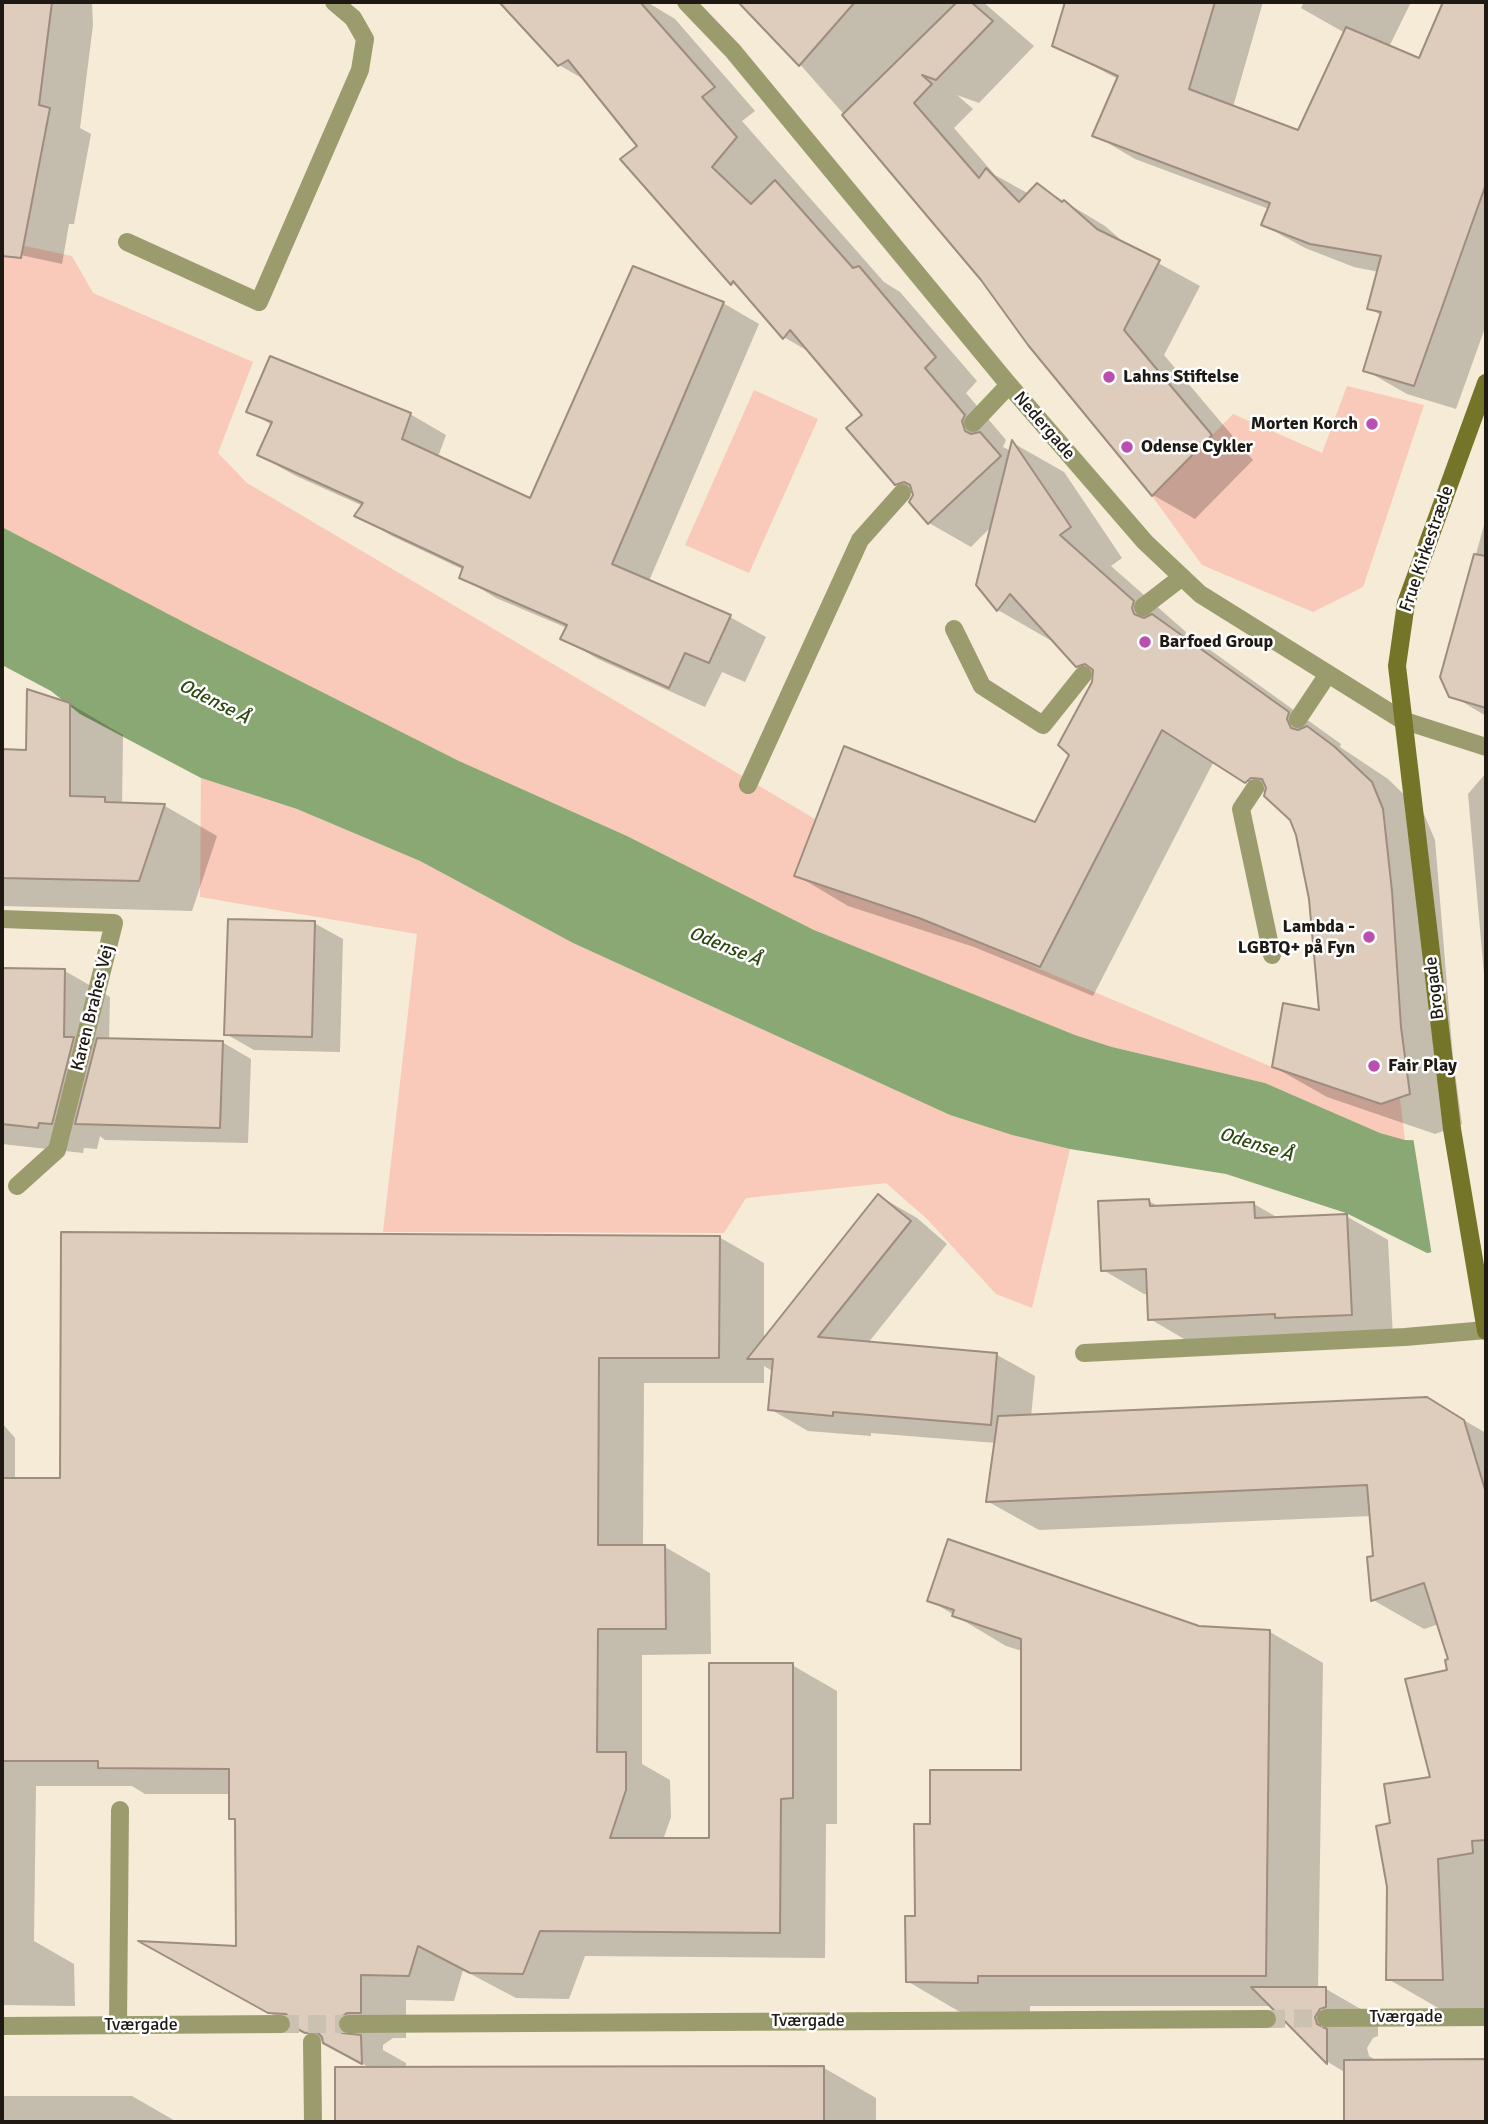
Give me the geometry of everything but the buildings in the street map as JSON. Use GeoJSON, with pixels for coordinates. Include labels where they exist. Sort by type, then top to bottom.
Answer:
{"type":"FeatureCollection","features":[{"type":"Feature","properties":{"kind":"street"},"geometry":{"type":"LineString","coordinates":[[127,242],[259,302],[360,70],[365,39],[353,18],[334,2]]}},
{"type":"Feature","properties":{"kind":"street","name":"Nedergade"},"geometry":{"type":"LineString","coordinates":[[686,2],[733,51],[1009,385],[1145,542],[1200,594],[1402,720],[1486,747]]}},
{"type":"Feature","properties":{"kind":"street","name":"Frue Kirkestræde"},"geometry":{"type":"LineString","coordinates":[[1402,720],[1396,666],[1406,603],[1486,383]]}},
{"type":"Feature","properties":{"kind":"street"},"geometry":{"type":"LineString","coordinates":[[973,423],[1009,385]]}},
{"type":"Feature","properties":{"kind":"street"},"geometry":{"type":"LineString","coordinates":[[748,785],[860,540],[902,493]]}},
{"type":"Feature","properties":{"kind":"street"},"geometry":{"type":"LineString","coordinates":[[1143,607],[1182,577]]}},
{"type":"Feature","properties":{"kind":"street"},"geometry":{"type":"LineString","coordinates":[[954,629],[982,686],[1043,725],[1083,675]]}},
{"type":"Feature","properties":{"kind":"street"},"geometry":{"type":"LineString","coordinates":[[1298,719],[1328,674]]}},
{"type":"Feature","properties":{"kind":"street","name":"Brogade"},"geometry":{"type":"LineString","coordinates":[[1402,720],[1452,1129],[1486,1331]]}},
{"type":"Feature","properties":{"kind":"street"},"geometry":{"type":"LineString","coordinates":[[1255,788],[1241,809],[1272,956]]}},
{"type":"Feature","properties":{"kind":"street","name":"Karen Brahes Vej"},"geometry":{"type":"LineString","coordinates":[[2,919],[114,923],[57,1150],[17,1186]]}},
{"type":"Feature","properties":{"kind":"street"},"geometry":{"type":"LineString","coordinates":[[1084,1353],[1405,1338],[1486,1331]]}},
{"type":"Feature","properties":{"kind":"street"},"geometry":{"type":"LineString","coordinates":[[118,2025],[121,1810]]}},
{"type":"Feature","properties":{"kind":"street","name":"Tværgade"},"geometry":{"type":"LineString","coordinates":[[1326,2018],[1486,2017]]}},
{"type":"Feature","properties":{"kind":"street","name":"Tværgade"},"geometry":{"type":"LineString","coordinates":[[348,2024],[1268,2020]]}},
{"type":"Feature","properties":{"kind":"street","name":"Tværgade"},"geometry":{"type":"LineString","coordinates":[[2,2026],[281,2024]]}},
{"type":"Feature","properties":{"kind":"street"},"geometry":{"type":"LineString","coordinates":[[312,2042],[313,2122]]}},
{"type":"Feature","properties":{"kind":"shaded area"},"geometry":{"type":"Polygon","coordinates":[[[2,241],[72,256],[93,293],[253,362],[218,453],[247,483],[815,819],[794,876],[919,918],[1272,1067],[1381,1104],[1400,1098],[1405,1140],[1380,1133],[1265,1083],[1112,1047],[1075,1035],[814,930],[627,836],[459,761],[2,527],[2,241]]]}},
{"type":"Feature","properties":{"kind":"shaded area"},"geometry":{"type":"Polygon","coordinates":[[[1347,386],[1424,405],[1363,587],[1313,612],[1202,565],[1152,496],[1233,414],[1322,453],[1347,386]]]}},
{"type":"Feature","properties":{"kind":"shaded area"},"geometry":{"type":"Polygon","coordinates":[[[754,390],[818,419],[749,573],[685,545],[754,390]]]}},
{"type":"Feature","properties":{"kind":"shaded area"},"geometry":{"type":"Polygon","coordinates":[[[201,778],[297,809],[420,861],[573,943],[950,1115],[1012,1135],[1070,1149],[1032,1308],[996,1294],[927,1219],[886,1183],[746,1198],[724,1233],[383,1232],[417,934],[200,897],[201,778]]]}},
{"type":"Feature","properties":{"kind":"water","name":"Odense Å"},"geometry":{"type":"Polygon","coordinates":[[[2,527],[459,761],[627,836],[814,930],[1075,1035],[1112,1047],[1265,1083],[1380,1133],[1405,1140],[1444,1141],[1486,1243],[1427,1253],[1346,1213],[1226,1174],[1070,1149],[1012,1135],[950,1115],[573,943],[420,861],[297,809],[201,778],[80,714],[51,691],[2,665],[2,527]]]}},
{"type":"Feature","properties":{"kind":"pier"},"geometry":{"type":"Polygon","coordinates":[[[1486,1133],[1486,1247],[1432,1256],[1413,1137],[1486,1133]]]}},
{"type":"Feature","properties":{"kind":"tunnel"},"geometry":{"type":"LineString","coordinates":[[1267,2019],[1326,2018]]}},
{"type":"Feature","properties":{"kind":"tunnel"},"geometry":{"type":"LineString","coordinates":[[281,2024],[348,2024]]}},
{"type":"Feature","properties":{"kind":"place","name":"Lahns Stiftelse"},"geometry":{"type":"Point","coordinates":[1109,377]}},
{"type":"Feature","properties":{"kind":"place","name":"Morten Korch"},"geometry":{"type":"Point","coordinates":[1372,424]}},
{"type":"Feature","properties":{"kind":"place","name":"Odense Cykler"},"geometry":{"type":"Point","coordinates":[1127,447]}},
{"type":"Feature","properties":{"kind":"place","name":"Barfoed Group"},"geometry":{"type":"Point","coordinates":[1145,642]}},
{"type":"Feature","properties":{"kind":"place","name":"Lambda - LGBTQ+ på Fyn"},"geometry":{"type":"Point","coordinates":[1369,937]}},
{"type":"Feature","properties":{"kind":"place","name":"Fair Play"},"geometry":{"type":"Point","coordinates":[1374,1066]}}]}
